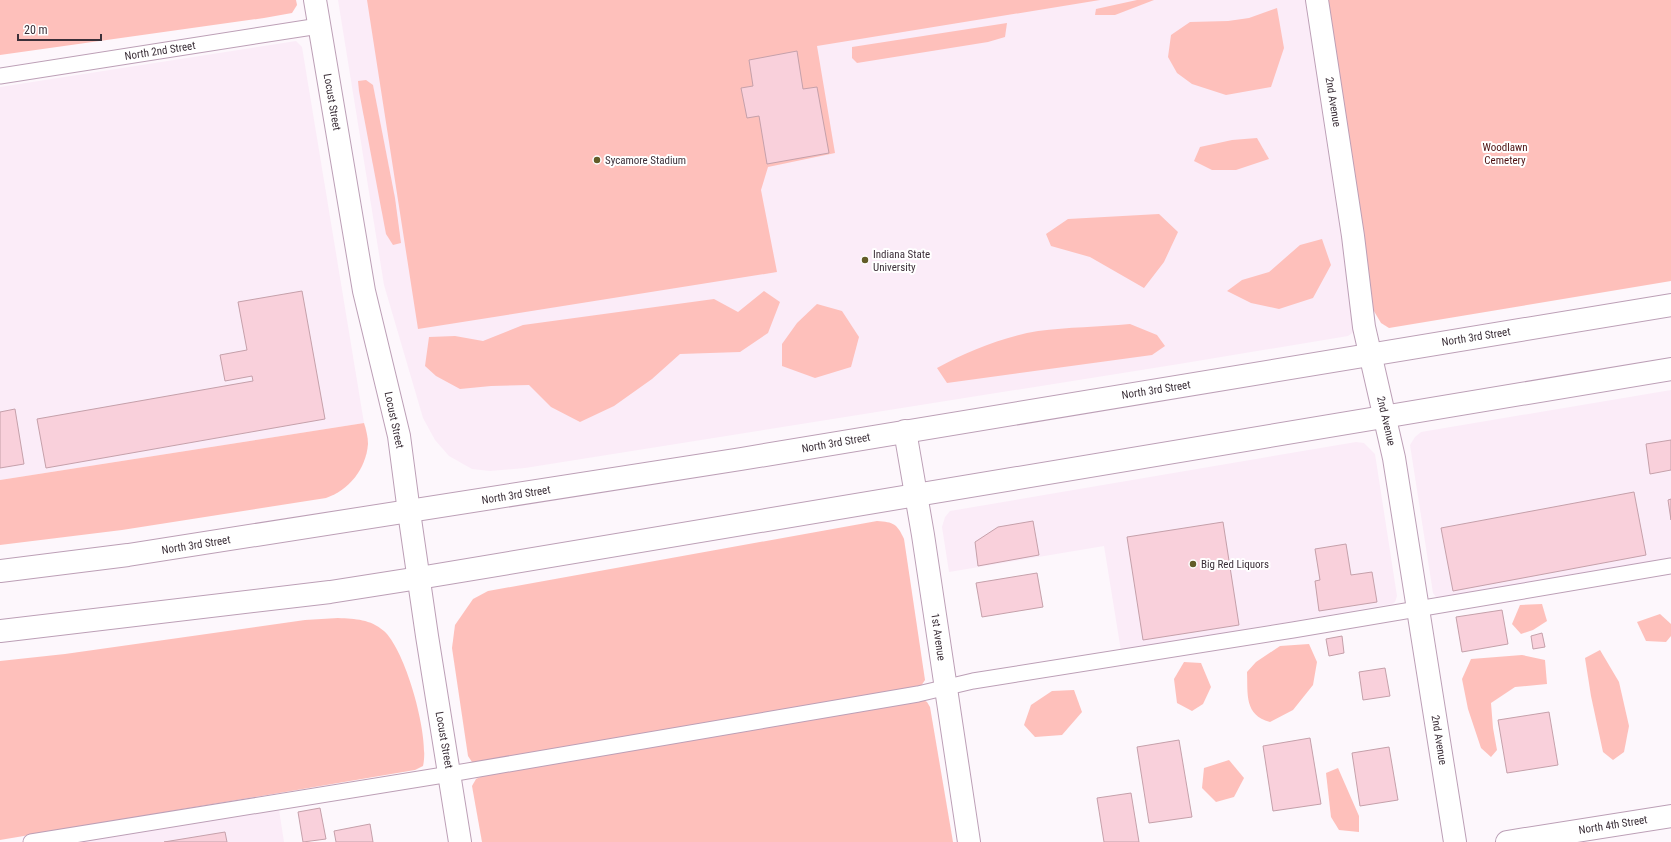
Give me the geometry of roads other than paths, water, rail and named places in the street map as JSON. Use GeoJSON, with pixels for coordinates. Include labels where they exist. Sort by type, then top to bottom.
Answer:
{"type":"FeatureCollection","features":[{"type":"Feature","properties":{"kind":"main road","name":"Locust Street"},"geometry":{"type":"LineString","coordinates":[[315,0],[364,291],[399,436],[409,512],[460,842]]}},
{"type":"Feature","properties":{"kind":"main road","name":"2nd Avenue"},"geometry":{"type":"LineString","coordinates":[[1317,0],[1353,236],[1364,327],[1394,458],[1455,842]]}},
{"type":"Feature","properties":{"kind":"main road","name":"North 3rd Street"},"geometry":{"type":"LineString","coordinates":[[0,572],[128,555],[741,459],[1671,305]]}},
{"type":"Feature","properties":{"kind":"main road"},"geometry":{"type":"LineString","coordinates":[[0,631],[330,592],[1671,370]]}},
{"type":"Feature","properties":{"kind":"main road","name":"1st Avenue"},"geometry":{"type":"LineString","coordinates":[[905,431],[969,842]]}},
{"type":"Feature","properties":{"kind":"main road","name":"North 4th Street"},"geometry":{"type":"LineString","coordinates":[[1507,842],[1671,816]]}},
{"type":"Feature","properties":{"kind":"lane","name":"North 2nd Street"},"geometry":{"type":"LineString","coordinates":[[0,76],[319,26]]}},
{"type":"Feature","properties":{"kind":"lane"},"geometry":{"type":"LineString","coordinates":[[31,842],[450,774],[918,694],[973,681],[1418,609],[1671,566]]}},
{"type":"Feature","properties":{"kind":"place","name":"Sycamore Stadium"},"geometry":{"type":"Point","coordinates":[597,160]}},
{"type":"Feature","properties":{"kind":"place","name":"Indiana State University"},"geometry":{"type":"Point","coordinates":[865,260]}},
{"type":"Feature","properties":{"kind":"place","name":"Big Red Liquors"},"geometry":{"type":"Point","coordinates":[1193,564]}},
{"type":"Feature","properties":{"kind":"park label","name":"Woodlawn Cemetery"},"geometry":{"type":"Point","coordinates":[1505,153]}}]}
